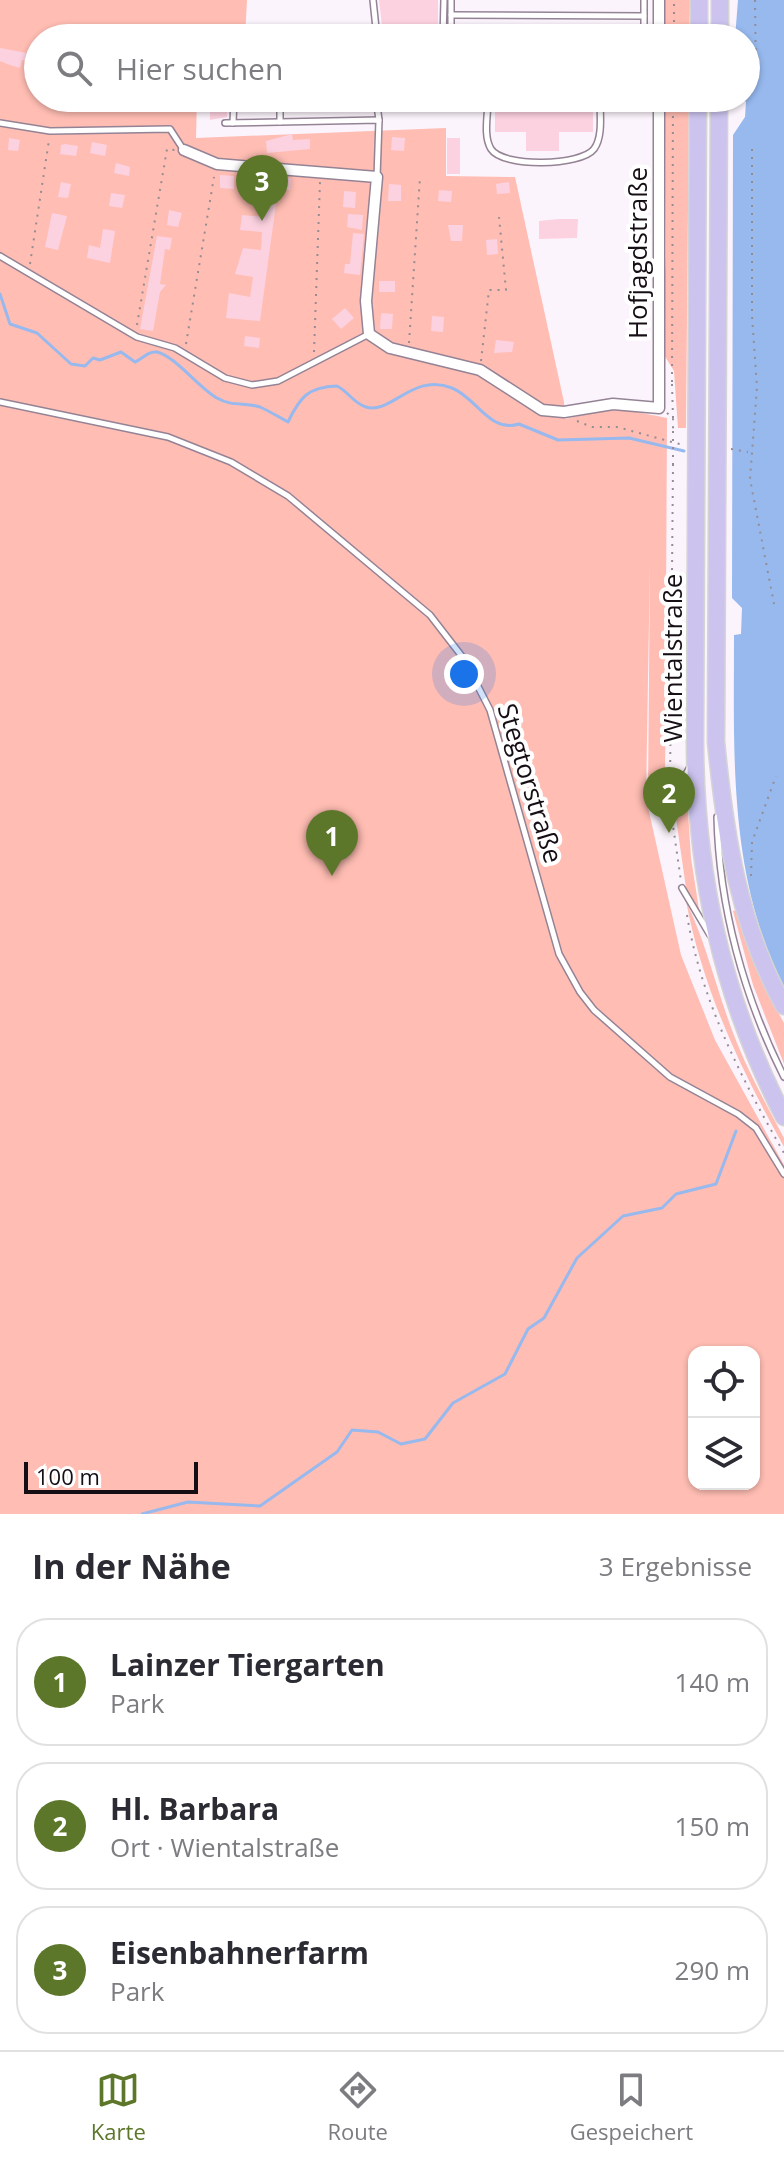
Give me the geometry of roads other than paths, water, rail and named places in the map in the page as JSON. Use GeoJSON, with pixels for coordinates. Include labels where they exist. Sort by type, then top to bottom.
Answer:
{"type":"FeatureCollection","features":[{"type":"Feature","properties":{"kind":"main road"},"geometry":{"type":"LineString","coordinates":[[699,0],[699,24]]}},
{"type":"Feature","properties":{"kind":"main road"},"geometry":{"type":"LineString","coordinates":[[720,0],[720,24]]}},
{"type":"Feature","properties":{"kind":"main road","name":"Wientalstraße"},"geometry":{"type":"LineString","coordinates":[[698,112],[695,759],[702,872],[716,945],[741,1023],[784,1117]]}},
{"type":"Feature","properties":{"kind":"main road","name":"Wientalstraße"},"geometry":{"type":"LineString","coordinates":[[719,112],[716,742],[737,886],[749,927],[784,1006]]}},
{"type":"Feature","properties":{"kind":"street"},"geometry":{"type":"LineString","coordinates":[[659,0],[659,24]]}},
{"type":"Feature","properties":{"kind":"street","name":"Hofjagdstraße"},"geometry":{"type":"LineString","coordinates":[[369,334],[390,348],[480,370],[542,410],[564,412],[613,404],[659,408],[659,112]]}},
{"type":"Feature","properties":{"kind":"street"},"geometry":{"type":"LineString","coordinates":[[184,150],[217,164],[377,177],[366,301],[369,334]]}},
{"type":"Feature","properties":{"kind":"lane"},"geometry":{"type":"LineString","coordinates":[[373,0],[376,24]]}},
{"type":"Feature","properties":{"kind":"lane"},"geometry":{"type":"LineString","coordinates":[[443,24],[444,0]]}},
{"type":"Feature","properties":{"kind":"lane"},"geometry":{"type":"LineString","coordinates":[[451,0],[451,24]]}},
{"type":"Feature","properties":{"kind":"lane"},"geometry":{"type":"LineString","coordinates":[[644,0],[644,24]]}},
{"type":"Feature","properties":{"kind":"lane"},"geometry":{"type":"LineString","coordinates":[[451,15],[644,16]]}},
{"type":"Feature","properties":{"kind":"lane"},"geometry":{"type":"LineString","coordinates":[[233,112],[233,123]]}},
{"type":"Feature","properties":{"kind":"lane"},"geometry":{"type":"LineString","coordinates":[[280,112],[280,122]]}},
{"type":"Feature","properties":{"kind":"lane"},"geometry":{"type":"LineString","coordinates":[[377,177],[378,112]]}},
{"type":"Feature","properties":{"kind":"lane"},"geometry":{"type":"LineString","coordinates":[[486,112],[487,137],[492,150],[505,159],[571,162],[586,157],[597,146],[599,112]]}},
{"type":"Feature","properties":{"kind":"lane"},"geometry":{"type":"LineString","coordinates":[[225,123],[379,120]]}},
{"type":"Feature","properties":{"kind":"lane"},"geometry":{"type":"LineString","coordinates":[[0,123],[50,131],[170,129],[184,150]]}},
{"type":"Feature","properties":{"kind":"lane"},"geometry":{"type":"LineString","coordinates":[[0,256],[135,336],[184,353],[225,378],[252,385],[278,381],[369,334]]}},
{"type":"Feature","properties":{"kind":"lane","name":"Stegtorstraße"},"geometry":{"type":"LineString","coordinates":[[0,402],[168,437],[231,462],[288,496],[430,615],[464,659],[490,710],[559,954],[580,992],[594,1010],[670,1077],[738,1114],[756,1128],[784,1174]]}},
{"type":"Feature","properties":{"kind":"lane"},"geometry":{"type":"LineString","coordinates":[[716,742],[718,856],[724,892],[746,985],[784,1077]]}},
{"type":"Feature","properties":{"kind":"lane"},"geometry":{"type":"LineString","coordinates":[[670,803],[695,759]]}},
{"type":"Feature","properties":{"kind":"lane"},"geometry":{"type":"LineString","coordinates":[[682,888],[716,945]]}},
{"type":"Feature","properties":{"kind":"water"},"geometry":{"type":"Polygon","coordinates":[[[738,0],[784,0],[784,987],[766,945],[753,902],[738,814],[735,770],[734,635],[741,634],[742,608],[732,598],[733,135],[745,112],[760,112],[760,24],[736,24],[738,0]]]}},
{"type":"Feature","properties":{"kind":"waterway"},"geometry":{"type":"LineString","coordinates":[[0,294],[10,324],[37,333],[71,364],[85,366],[93,358],[100,360],[121,352],[135,362],[157,352],[171,359],[217,398],[260,407],[288,422],[301,400],[319,389],[337,386],[362,405],[375,408],[414,389],[438,385],[461,393],[499,424],[519,424],[558,440],[629,438],[684,451]]}},
{"type":"Feature","properties":{"kind":"waterway"},"geometry":{"type":"LineString","coordinates":[[142,1514],[188,1502],[260,1506],[337,1452],[352,1430],[378,1432],[401,1444],[425,1439],[453,1403],[505,1374],[528,1329],[544,1318],[577,1258],[623,1216],[662,1208],[676,1194],[716,1184],[736,1131]]}},
{"type":"Feature","properties":{"kind":"place","name":"Eisenbahnerfarm"},"geometry":{"type":"Point","coordinates":[262,221]}},
{"type":"Feature","properties":{"kind":"place","name":"Hl. Barbara"},"geometry":{"type":"Point","coordinates":[669,833]}},
{"type":"Feature","properties":{"kind":"place","name":"Lainzer Tiergarten"},"geometry":{"type":"Point","coordinates":[332,876]}}]}
